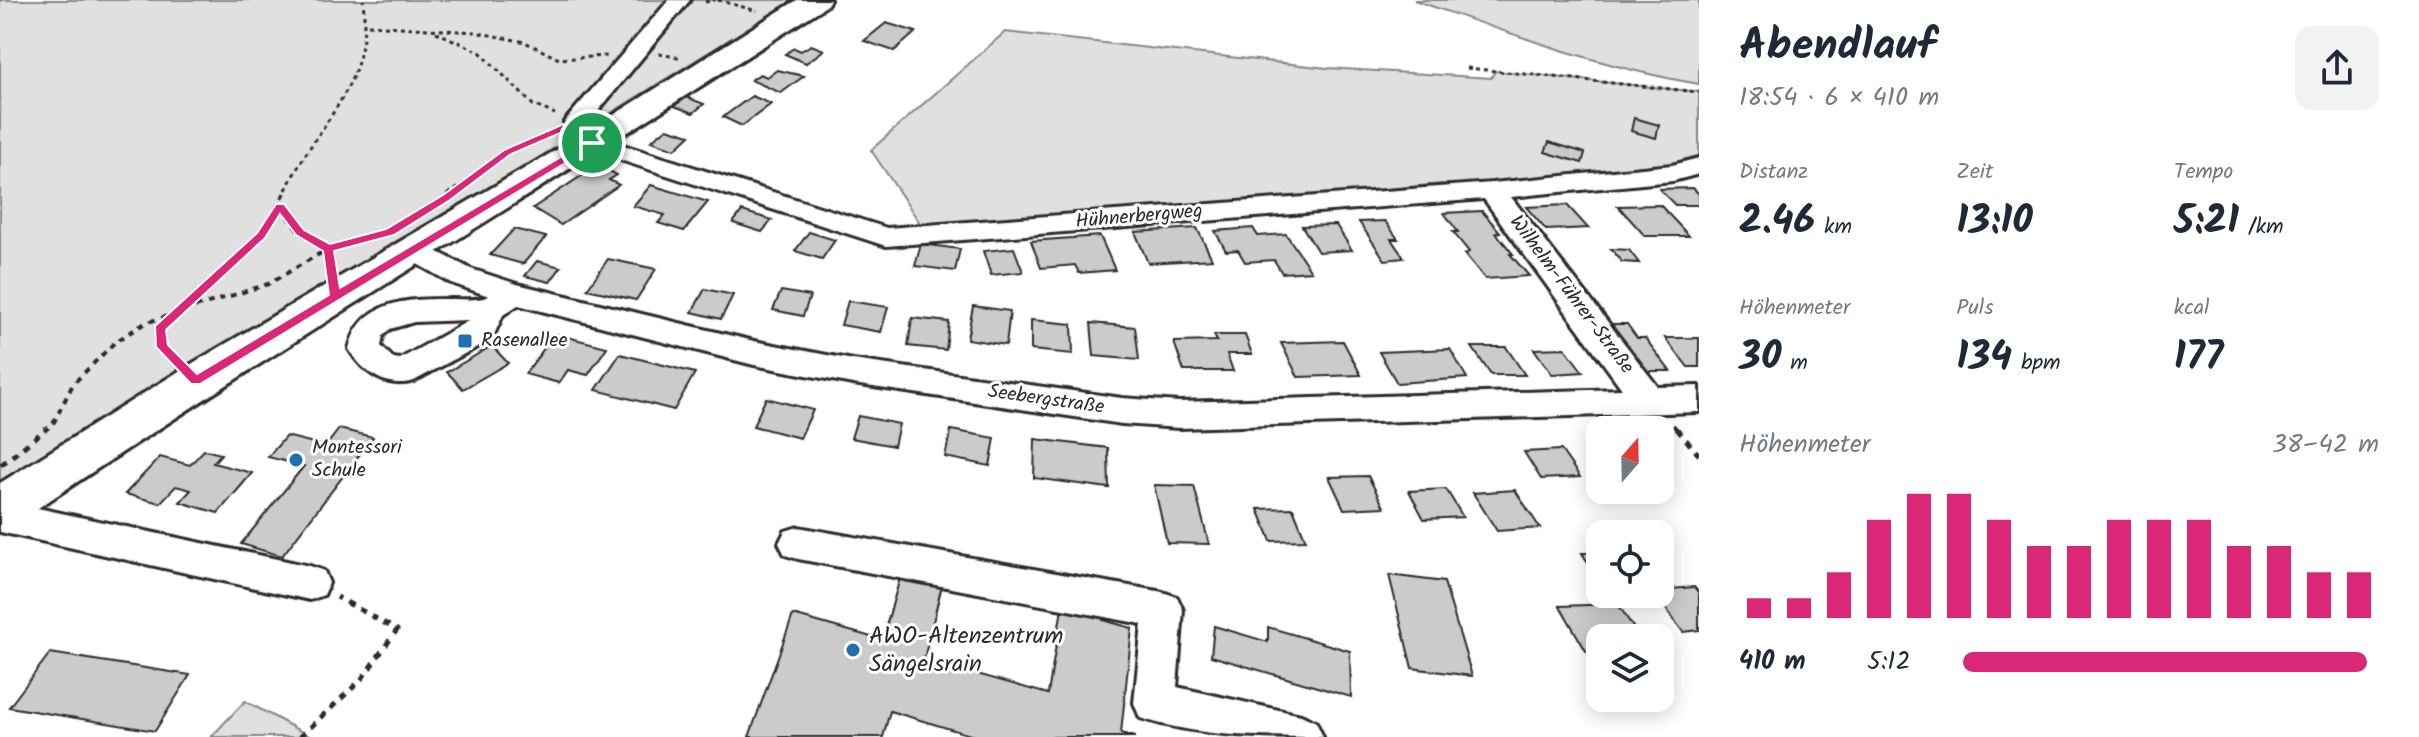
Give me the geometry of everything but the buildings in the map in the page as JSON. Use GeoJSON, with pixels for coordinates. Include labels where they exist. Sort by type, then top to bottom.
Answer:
{"type":"FeatureCollection","features":[{"type":"Feature","properties":{"kind":"main road"},"geometry":{"type":"LineString","coordinates":[[0,508],[196,381],[335,296],[402,241],[584,132],[707,68],[816,0]]}},
{"type":"Feature","properties":{"kind":"street"},"geometry":{"type":"LineString","coordinates":[[584,132],[636,54],[680,0]]}},
{"type":"Feature","properties":{"kind":"street","name":"Hühnerbergweg"},"geometry":{"type":"LineString","coordinates":[[584,132],[886,237],[1473,190],[1492,191],[1673,173],[1699,166]]}},
{"type":"Feature","properties":{"kind":"street","name":"Wilhelm-Führer-Straße"},"geometry":{"type":"LineString","coordinates":[[1492,191],[1649,400]]}},
{"type":"Feature","properties":{"kind":"street","name":"Seebergstraße"},"geometry":{"type":"LineString","coordinates":[[402,241],[502,301],[853,372],[1122,411],[1179,415],[1699,399]]}},
{"type":"Feature","properties":{"kind":"street"},"geometry":{"type":"LineString","coordinates":[[0,516],[310,583]]}},
{"type":"Feature","properties":{"kind":"street"},"geometry":{"type":"LineString","coordinates":[[798,543],[1163,610],[1155,703],[1301,737]]}},
{"type":"Feature","properties":{"kind":"path"},"geometry":{"type":"LineString","coordinates":[[196,381],[162,347],[159,329],[261,235],[280,206],[304,155],[359,74],[368,25],[363,0]]}},
{"type":"Feature","properties":{"kind":"path"},"geometry":{"type":"LineString","coordinates":[[706,1],[787,19]]}},
{"type":"Feature","properties":{"kind":"path"},"geometry":{"type":"LineString","coordinates":[[368,25],[475,32],[525,42],[559,59],[672,54],[707,68]]}},
{"type":"Feature","properties":{"kind":"path"},"geometry":{"type":"LineString","coordinates":[[431,29],[480,52],[533,105],[584,132]]}},
{"type":"Feature","properties":{"kind":"path"},"geometry":{"type":"LineString","coordinates":[[1467,68],[1699,92]]}},
{"type":"Feature","properties":{"kind":"path"},"geometry":{"type":"LineString","coordinates":[[435,204],[508,152],[584,132]]}},
{"type":"Feature","properties":{"kind":"path"},"geometry":{"type":"LineString","coordinates":[[280,206],[300,232],[328,249]]}},
{"type":"Feature","properties":{"kind":"path"},"geometry":{"type":"LineString","coordinates":[[0,466],[53,424],[73,384],[115,342],[145,323],[268,284],[328,249],[402,241]]}},
{"type":"Feature","properties":{"kind":"path"},"geometry":{"type":"LineString","coordinates":[[328,249],[335,296]]}},
{"type":"Feature","properties":{"kind":"path"},"geometry":{"type":"LineString","coordinates":[[300,737],[361,680],[397,630],[310,583]]}},
{"type":"Feature","properties":{"kind":"shaded area"},"geometry":{"type":"Polygon","coordinates":[[[0,0],[793,0],[0,492],[0,0]]]}},
{"type":"Feature","properties":{"kind":"shaded area"},"geometry":{"type":"Polygon","coordinates":[[[1414,0],[1699,0],[1699,84],[1591,59],[1414,0]]]}},
{"type":"Feature","properties":{"kind":"shaded area"},"geometry":{"type":"Polygon","coordinates":[[[1005,32],[1327,68],[1491,78],[1495,71],[1699,92],[1699,162],[1571,182],[1441,184],[1068,219],[924,229],[871,150],[1005,32]]]}},
{"type":"Feature","properties":{"kind":"shaded area"},"geometry":{"type":"Polygon","coordinates":[[[245,701],[311,737],[211,737],[245,701]]]}},
{"type":"Feature","properties":{"kind":"place","name":"Rasenallee"},"geometry":{"type":"Point","coordinates":[465,341]}},
{"type":"Feature","properties":{"kind":"place","name":"Montessori Schule"},"geometry":{"type":"Point","coordinates":[296,460]}},
{"type":"Feature","properties":{"kind":"place","name":"AWO-Altenzentrum Sängelsrain"},"geometry":{"type":"Point","coordinates":[853,650]}},
{"type":"Feature","properties":{"kind":"route"},"geometry":{"type":"LineString","coordinates":[[592,143],[335,296],[328,249],[300,232],[280,206],[261,235],[159,329],[162,347],[196,381],[335,296],[328,249],[390,232],[447,197],[508,152],[576,122],[592,143]]}}]}
